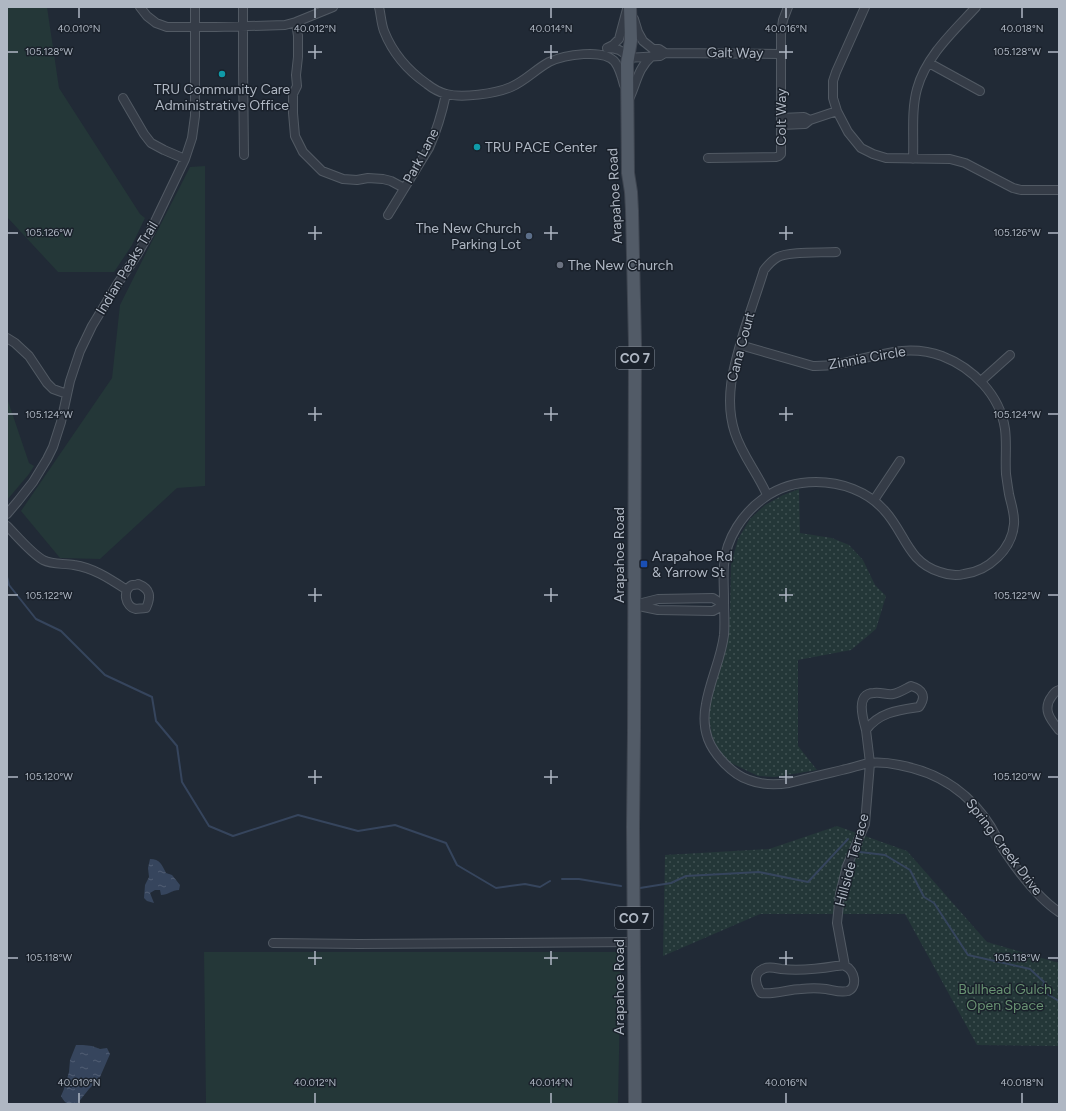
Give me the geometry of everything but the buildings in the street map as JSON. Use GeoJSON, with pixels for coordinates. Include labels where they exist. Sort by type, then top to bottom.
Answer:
{"type":"FeatureCollection","features":[{"type":"Feature","properties":{"kind":"main road","name":"Arapahoe Road"},"geometry":{"type":"LineString","coordinates":[[630,7],[631,40],[627,58],[628,173],[632,211],[635,344],[633,826],[635,1104]]}},
{"type":"Feature","properties":{"kind":"street"},"geometry":{"type":"LineString","coordinates":[[140,7],[147,16],[156,23],[167,27],[195,28],[285,25],[332,7]]}},
{"type":"Feature","properties":{"kind":"street","name":"Indian Peaks Trail"},"geometry":{"type":"LineString","coordinates":[[7,514],[33,482],[50,453],[61,422],[70,381],[80,350],[90,329],[150,232],[185,159],[192,138],[195,116],[195,7]]}},
{"type":"Feature","properties":{"kind":"street"},"geometry":{"type":"LineString","coordinates":[[243,7],[244,155]]}},
{"type":"Feature","properties":{"kind":"street"},"geometry":{"type":"LineString","coordinates":[[379,7],[383,29],[392,48],[401,61],[415,75],[432,87],[446,94],[485,94],[504,90],[513,86],[548,62],[563,57],[596,53],[608,57],[616,63],[625,86],[627,104]]}},
{"type":"Feature","properties":{"kind":"street"},"geometry":{"type":"LineString","coordinates":[[596,53],[599,50],[613,45],[618,39],[630,7]]}},
{"type":"Feature","properties":{"kind":"street","name":"Galt Way"},"geometry":{"type":"LineString","coordinates":[[630,7],[643,42],[665,53]]}},
{"type":"Feature","properties":{"kind":"street","name":"Galt Way"},"geometry":{"type":"LineString","coordinates":[[627,58],[660,56],[665,53],[780,54],[782,24],[788,7]]}},
{"type":"Feature","properties":{"kind":"street"},"geometry":{"type":"LineString","coordinates":[[865,7],[833,81],[833,98],[836,111],[848,132],[861,148],[886,158],[950,159],[965,163],[1013,188],[1022,190],[1059,190]]}},
{"type":"Feature","properties":{"kind":"street"},"geometry":{"type":"LineString","coordinates":[[913,159],[914,106],[918,88],[925,71],[938,50],[976,7]]}},
{"type":"Feature","properties":{"kind":"street"},"geometry":{"type":"LineString","coordinates":[[296,22],[298,57],[296,75],[297,86],[293,94],[293,113],[295,136],[303,152],[322,171],[343,179],[383,179],[391,181],[404,188]]}},
{"type":"Feature","properties":{"kind":"street"},"geometry":{"type":"LineString","coordinates":[[607,48],[615,48],[620,50],[626,54],[627,58]]}},
{"type":"Feature","properties":{"kind":"street","name":"Colt Way"},"geometry":{"type":"LineString","coordinates":[[708,158],[776,157],[781,154],[780,54]]}},
{"type":"Feature","properties":{"kind":"street"},"geometry":{"type":"LineString","coordinates":[[627,104],[640,70],[646,61],[652,56]]}},
{"type":"Feature","properties":{"kind":"street"},"geometry":{"type":"LineString","coordinates":[[929,63],[980,91]]}},
{"type":"Feature","properties":{"kind":"street","name":"Park Lane"},"geometry":{"type":"LineString","coordinates":[[388,215],[429,148],[442,116],[446,94]]}},
{"type":"Feature","properties":{"kind":"street"},"geometry":{"type":"LineString","coordinates":[[123,98],[151,143],[185,159]]}},
{"type":"Feature","properties":{"kind":"street"},"geometry":{"type":"LineString","coordinates":[[781,121],[804,118],[810,120],[836,111]]}},
{"type":"Feature","properties":{"kind":"street","name":"Cana Court"},"geometry":{"type":"LineString","coordinates":[[767,495],[740,444],[731,418],[729,398],[731,378],[740,345],[764,270],[771,262],[779,257],[789,254],[836,252]]}},
{"type":"Feature","properties":{"kind":"street"},"geometry":{"type":"LineString","coordinates":[[7,338],[29,356],[47,384],[53,389],[67,394]]}},
{"type":"Feature","properties":{"kind":"street","name":"Zinnia Circle"},"geometry":{"type":"LineString","coordinates":[[740,345],[813,366],[826,366],[896,351],[912,350],[942,356],[961,365],[981,381],[992,394],[1000,410],[1004,426],[1006,443],[1006,474],[1014,513],[1014,524],[1010,539],[1002,552],[991,563],[981,569],[966,574],[955,575],[933,570],[923,564],[910,550],[895,522],[884,509],[874,500],[858,491],[841,485],[823,482],[808,482],[789,486],[767,495]]}},
{"type":"Feature","properties":{"kind":"street"},"geometry":{"type":"LineString","coordinates":[[981,381],[1010,355]]}},
{"type":"Feature","properties":{"kind":"street"},"geometry":{"type":"LineString","coordinates":[[874,500],[900,461]]}},
{"type":"Feature","properties":{"kind":"street","name":"Spring Creek Drive"},"geometry":{"type":"LineString","coordinates":[[767,495],[756,503],[742,519],[727,546],[724,563],[724,632],[722,647],[705,704],[705,720],[708,739],[717,754],[736,774],[749,780],[764,784],[778,784],[870,763],[911,767],[931,774],[950,783],[966,796],[979,810],[1003,849],[1021,874],[1042,897],[1059,912]]}},
{"type":"Feature","properties":{"kind":"street"},"geometry":{"type":"LineString","coordinates":[[7,526],[36,555],[42,559],[54,563],[73,565],[89,569],[108,578],[127,590]]}},
{"type":"Feature","properties":{"kind":"street"},"geometry":{"type":"LineString","coordinates":[[713,598],[724,605],[713,611],[658,610],[634,605],[658,599],[713,598]]}},
{"type":"Feature","properties":{"kind":"street","name":"Hillside Terrace"},"geometry":{"type":"LineString","coordinates":[[845,966],[804,970],[789,970],[770,967],[763,969],[758,973],[756,980],[757,986],[761,992],[767,994],[801,988],[840,992],[849,990],[853,986],[853,972],[845,966],[836,923],[840,894],[847,866],[865,824],[870,763],[866,730],[862,717],[862,703],[865,698],[873,692],[891,694],[898,693],[910,686],[917,687],[922,692],[922,703],[919,707],[888,713],[877,719],[866,730]]}},
{"type":"Feature","properties":{"kind":"street"},"geometry":{"type":"LineString","coordinates":[[1059,690],[1055,691],[1048,701],[1047,712],[1059,730]]}},
{"type":"Feature","properties":{"kind":"street"},"geometry":{"type":"LineString","coordinates":[[273,943],[359,944],[634,942]]}},
{"type":"Feature","properties":{"kind":"green space"},"geometry":{"type":"Polygon","coordinates":[[[7,7],[47,7],[59,88],[140,214],[145,218],[132,245],[114,272],[58,272],[7,217],[7,7]]]}},
{"type":"Feature","properties":{"kind":"green space"},"geometry":{"type":"Polygon","coordinates":[[[205,166],[205,486],[177,488],[100,559],[60,558],[21,511],[112,378],[120,305],[190,167],[205,166]]]}},
{"type":"Feature","properties":{"kind":"green space"},"geometry":{"type":"Polygon","coordinates":[[[7,398],[29,463],[34,466],[7,500],[7,398]]]}},
{"type":"Feature","properties":{"kind":"green space"},"geometry":{"type":"Polygon","coordinates":[[[799,489],[800,533],[832,538],[849,545],[863,560],[875,585],[886,596],[876,629],[851,650],[798,660],[798,746],[817,770],[775,777],[758,776],[729,762],[719,751],[712,736],[709,718],[710,702],[727,641],[730,612],[731,565],[738,539],[750,519],[765,505],[783,495],[799,489]]]}},
{"type":"Feature","properties":{"kind":"green space","name":"Bullhead Gulch Open Space"},"geometry":{"type":"Polygon","coordinates":[[[837,826],[907,851],[987,942],[1059,963],[1059,1046],[977,1045],[905,914],[760,914],[663,956],[665,855],[769,849],[837,826]]]}},
{"type":"Feature","properties":{"kind":"green space"},"geometry":{"type":"Polygon","coordinates":[[[204,952],[621,952],[618,1104],[206,1104],[204,952]]]}},
{"type":"Feature","properties":{"kind":"water"},"geometry":{"type":"Polygon","coordinates":[[[150,859],[158,861],[166,873],[172,875],[180,885],[179,890],[166,894],[161,895],[160,890],[155,890],[150,893],[154,903],[147,901],[144,898],[145,885],[149,877],[148,868],[150,859]]]}},
{"type":"Feature","properties":{"kind":"water"},"geometry":{"type":"Polygon","coordinates":[[[76,1045],[92,1046],[100,1049],[107,1048],[110,1054],[100,1077],[77,1104],[69,1104],[64,1101],[61,1096],[69,1072],[70,1060],[76,1045]]]}},
{"type":"Feature","properties":{"kind":"waterway"},"geometry":{"type":"LineString","coordinates":[[7,577],[9,585],[36,619],[61,631],[105,675],[152,697],[156,721],[177,746],[182,782],[209,826],[233,836],[298,815],[358,831],[395,825],[446,843],[457,865],[496,888],[525,884],[540,887],[550,881]]}},
{"type":"Feature","properties":{"kind":"waterway"},"geometry":{"type":"LineString","coordinates":[[640,888],[671,883],[686,876],[759,872],[808,882],[848,839]]}},
{"type":"Feature","properties":{"kind":"waterway"},"geometry":{"type":"LineString","coordinates":[[860,844],[860,852],[885,855],[910,870],[924,897],[934,903],[968,955],[1030,969],[1044,982],[1042,991],[1059,1001]]}},
{"type":"Feature","properties":{"kind":"waterway"},"geometry":{"type":"LineString","coordinates":[[562,879],[579,879],[621,886]]}},
{"type":"Feature","properties":{"kind":"place","name":"TRU Community Care Administrative Office"},"geometry":{"type":"Point","coordinates":[222,74]}},
{"type":"Feature","properties":{"kind":"place","name":"TRU PACE Center"},"geometry":{"type":"Point","coordinates":[477,147]}},
{"type":"Feature","properties":{"kind":"place","name":"The New Church Parking Lot"},"geometry":{"type":"Point","coordinates":[529,236]}},
{"type":"Feature","properties":{"kind":"place","name":"The New Church"},"geometry":{"type":"Point","coordinates":[560,265]}},
{"type":"Feature","properties":{"kind":"place","name":"Arapahoe Rd & Yarrow St"},"geometry":{"type":"Point","coordinates":[644,564]}}]}
